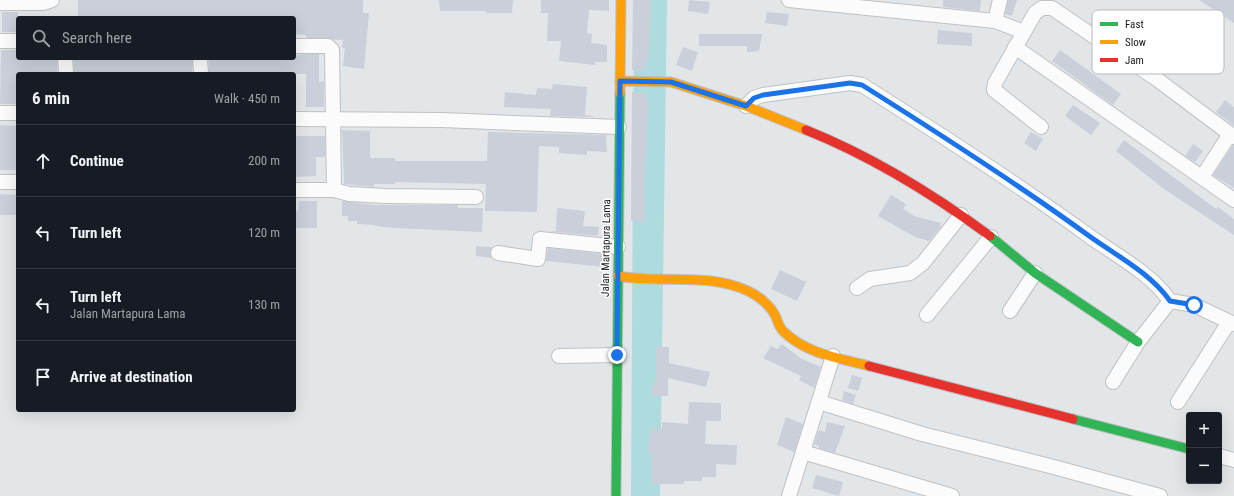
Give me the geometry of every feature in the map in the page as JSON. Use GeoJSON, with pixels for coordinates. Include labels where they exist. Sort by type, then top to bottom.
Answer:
{"type":"FeatureCollection","features":[{"type":"Feature","properties":{"kind":"street"},"geometry":{"type":"LineString","coordinates":[[0,3],[44,3],[52,0]]}},
{"type":"Feature","properties":{"kind":"street","name":"Jalan Martapura Lama"},"geometry":{"type":"LineString","coordinates":[[616,496],[619,127],[624,81],[621,0]]}},
{"type":"Feature","properties":{"kind":"street"},"geometry":{"type":"LineString","coordinates":[[789,0],[995,21],[1024,32]]}},
{"type":"Feature","properties":{"kind":"street"},"geometry":{"type":"LineString","coordinates":[[995,21],[1000,0]]}},
{"type":"Feature","properties":{"kind":"street"},"geometry":{"type":"LineString","coordinates":[[1042,127],[994,90],[995,83],[1035,13],[1042,8],[1052,8],[1092,35]]}},
{"type":"Feature","properties":{"kind":"street"},"geometry":{"type":"LineString","coordinates":[[0,41],[16,41]]}},
{"type":"Feature","properties":{"kind":"street"},"geometry":{"type":"LineString","coordinates":[[296,46],[328,46],[332,50],[334,190]]}},
{"type":"Feature","properties":{"kind":"street"},"geometry":{"type":"LineString","coordinates":[[1015,47],[1234,200]]}},
{"type":"Feature","properties":{"kind":"street"},"geometry":{"type":"LineString","coordinates":[[66,60],[66,72]]}},
{"type":"Feature","properties":{"kind":"street"},"geometry":{"type":"LineString","coordinates":[[200,60],[201,72]]}},
{"type":"Feature","properties":{"kind":"street"},"geometry":{"type":"LineString","coordinates":[[1149,74],[1232,135],[1202,177]]}},
{"type":"Feature","properties":{"kind":"street"},"geometry":{"type":"LineString","coordinates":[[624,81],[671,82],[746,106],[800,126],[834,141],[899,176],[961,215],[1035,273],[1138,342]]}},
{"type":"Feature","properties":{"kind":"street"},"geometry":{"type":"LineString","coordinates":[[746,106],[754,98],[763,95],[850,83],[862,85],[936,132],[1066,219],[1157,284],[1170,301],[1194,305],[1232,323],[1178,402]]}},
{"type":"Feature","properties":{"kind":"street"},"geometry":{"type":"LineString","coordinates":[[0,113],[16,113]]}},
{"type":"Feature","properties":{"kind":"street"},"geometry":{"type":"LineString","coordinates":[[296,119],[441,120],[619,127]]}},
{"type":"Feature","properties":{"kind":"street"},"geometry":{"type":"LineString","coordinates":[[0,182],[16,182]]}},
{"type":"Feature","properties":{"kind":"street"},"geometry":{"type":"LineString","coordinates":[[296,190],[334,190],[349,194],[385,196],[476,198]]}},
{"type":"Feature","properties":{"kind":"street"},"geometry":{"type":"LineString","coordinates":[[857,288],[870,279],[910,272],[923,263],[961,215]]}},
{"type":"Feature","properties":{"kind":"street"},"geometry":{"type":"LineString","coordinates":[[927,315],[991,237]]}},
{"type":"Feature","properties":{"kind":"street"},"geometry":{"type":"LineString","coordinates":[[498,254],[538,259],[540,238],[618,247]]}},
{"type":"Feature","properties":{"kind":"street"},"geometry":{"type":"LineString","coordinates":[[1010,311],[1035,273]]}},
{"type":"Feature","properties":{"kind":"street"},"geometry":{"type":"LineString","coordinates":[[618,276],[627,278],[669,279],[732,284],[748,291],[767,304],[776,315],[782,330],[808,350],[1186,448]]}},
{"type":"Feature","properties":{"kind":"street"},"geometry":{"type":"LineString","coordinates":[[1114,382],[1138,342],[1170,301]]}},
{"type":"Feature","properties":{"kind":"street"},"geometry":{"type":"LineString","coordinates":[[558,356],[617,355]]}},
{"type":"Feature","properties":{"kind":"street"},"geometry":{"type":"LineString","coordinates":[[789,496],[833,356]]}},
{"type":"Feature","properties":{"kind":"street"},"geometry":{"type":"LineString","coordinates":[[818,402],[922,434],[1050,466],[1160,496]]}},
{"type":"Feature","properties":{"kind":"street"},"geometry":{"type":"LineString","coordinates":[[803,452],[952,496]]}},
{"type":"Feature","properties":{"kind":"street"},"geometry":{"type":"LineString","coordinates":[[1222,457],[1234,460]]}},
{"type":"Feature","properties":{"kind":"water"},"geometry":{"type":"Polygon","coordinates":[[[634,0],[667,0],[660,496],[631,496],[634,0]]]}},
{"type":"Feature","properties":{"kind":"building"},"geometry":{"type":"Polygon","coordinates":[[[78,0],[363,0],[363,13],[369,13],[364,69],[343,66],[345,48],[342,48],[343,40],[306,38],[306,35],[296,34],[296,16],[78,16],[78,0]]]}},
{"type":"Feature","properties":{"kind":"building"},"geometry":{"type":"Polygon","coordinates":[[[439,0],[513,0],[512,13],[486,13],[486,11],[440,11],[439,0]]]}},
{"type":"Feature","properties":{"kind":"building"},"geometry":{"type":"Polygon","coordinates":[[[541,0],[609,0],[609,11],[589,10],[587,33],[592,34],[591,43],[607,45],[607,62],[595,62],[595,65],[559,61],[561,41],[547,41],[548,13],[541,13],[541,0]]]}},
{"type":"Feature","properties":{"kind":"building"},"geometry":{"type":"Polygon","coordinates":[[[633,0],[651,0],[648,62],[645,62],[645,70],[632,70],[633,0]]]}},
{"type":"Feature","properties":{"kind":"building"},"geometry":{"type":"Polygon","coordinates":[[[689,0],[710,2],[708,14],[688,11],[689,0]]]}},
{"type":"Feature","properties":{"kind":"building"},"geometry":{"type":"Polygon","coordinates":[[[943,0],[981,0],[980,11],[943,7],[943,0]]]}},
{"type":"Feature","properties":{"kind":"building"},"geometry":{"type":"Polygon","coordinates":[[[1008,0],[1017,0],[1012,16],[1005,14],[1008,0]]]}},
{"type":"Feature","properties":{"kind":"building"},"geometry":{"type":"Polygon","coordinates":[[[1199,0],[1234,0],[1234,23],[1224,16],[1224,10],[1214,10],[1199,0]]]}},
{"type":"Feature","properties":{"kind":"building"},"geometry":{"type":"Polygon","coordinates":[[[2,12],[18,12],[18,16],[16,16],[16,32],[2,32],[2,12]]]}},
{"type":"Feature","properties":{"kind":"building"},"geometry":{"type":"Polygon","coordinates":[[[767,12],[789,14],[787,26],[765,23],[767,12]]]}},
{"type":"Feature","properties":{"kind":"building"},"geometry":{"type":"Polygon","coordinates":[[[938,30],[972,33],[972,46],[937,44],[938,30]]]}},
{"type":"Feature","properties":{"kind":"building"},"geometry":{"type":"Polygon","coordinates":[[[699,34],[762,34],[759,51],[747,52],[747,46],[699,46],[699,34]]]}},
{"type":"Feature","properties":{"kind":"building"},"geometry":{"type":"Polygon","coordinates":[[[683,47],[698,52],[692,71],[676,65],[683,47]]]}},
{"type":"Feature","properties":{"kind":"building"},"geometry":{"type":"Polygon","coordinates":[[[1,50],[16,50],[16,60],[57,60],[57,72],[16,72],[16,104],[0,104],[1,50]]]}},
{"type":"Feature","properties":{"kind":"building"},"geometry":{"type":"Polygon","coordinates":[[[1060,50],[1121,94],[1113,105],[1052,61],[1060,50]]]}},
{"type":"Feature","properties":{"kind":"building"},"geometry":{"type":"Polygon","coordinates":[[[319,54],[319,82],[324,81],[324,107],[306,107],[306,74],[296,74],[296,72],[209,72],[209,60],[296,60],[296,56],[319,54]]]}},
{"type":"Feature","properties":{"kind":"building"},"geometry":{"type":"Polygon","coordinates":[[[74,60],[192,60],[192,72],[74,72],[74,60]]]}},
{"type":"Feature","properties":{"kind":"building"},"geometry":{"type":"Polygon","coordinates":[[[553,84],[587,87],[585,115],[593,117],[550,116],[551,109],[504,107],[505,92],[536,95],[537,88],[552,89],[553,84]]]}},
{"type":"Feature","properties":{"kind":"building"},"geometry":{"type":"Polygon","coordinates":[[[632,92],[646,93],[646,98],[648,98],[644,177],[645,222],[631,221],[632,92]]]}},
{"type":"Feature","properties":{"kind":"building"},"geometry":{"type":"Polygon","coordinates":[[[1225,100],[1234,107],[1234,126],[1216,112],[1225,100]]]}},
{"type":"Feature","properties":{"kind":"building"},"geometry":{"type":"Polygon","coordinates":[[[1073,105],[1100,123],[1091,135],[1065,116],[1073,105]]]}},
{"type":"Feature","properties":{"kind":"building"},"geometry":{"type":"Polygon","coordinates":[[[0,125],[16,126],[16,170],[0,170],[0,125]]]}},
{"type":"Feature","properties":{"kind":"building"},"geometry":{"type":"Polygon","coordinates":[[[342,130],[370,131],[370,158],[395,158],[395,161],[487,161],[488,132],[606,135],[607,152],[587,151],[587,155],[559,153],[559,147],[539,146],[537,212],[485,211],[486,184],[395,182],[395,184],[374,184],[374,187],[344,184],[342,130]]]}},
{"type":"Feature","properties":{"kind":"building"},"geometry":{"type":"Polygon","coordinates":[[[1031,132],[1043,139],[1036,151],[1024,143],[1031,132]]]}},
{"type":"Feature","properties":{"kind":"building"},"geometry":{"type":"Polygon","coordinates":[[[296,136],[325,136],[325,157],[316,157],[316,176],[296,177],[296,136]]]}},
{"type":"Feature","properties":{"kind":"building"},"geometry":{"type":"Polygon","coordinates":[[[1124,140],[1216,209],[1218,207],[1234,219],[1234,235],[1164,189],[1116,151],[1124,140]]]}},
{"type":"Feature","properties":{"kind":"building"},"geometry":{"type":"Polygon","coordinates":[[[1193,144],[1203,151],[1195,162],[1185,156],[1193,144]]]}},
{"type":"Feature","properties":{"kind":"building"},"geometry":{"type":"Polygon","coordinates":[[[1234,145],[1234,188],[1213,175],[1234,145]]]}},
{"type":"Feature","properties":{"kind":"building"},"geometry":{"type":"Polygon","coordinates":[[[0,194],[16,195],[16,215],[0,215],[0,194]]]}},
{"type":"Feature","properties":{"kind":"building"},"geometry":{"type":"Polygon","coordinates":[[[891,195],[906,204],[903,209],[914,216],[941,223],[940,228],[929,241],[915,237],[878,216],[891,195]]]}},
{"type":"Feature","properties":{"kind":"building"},"geometry":{"type":"Polygon","coordinates":[[[299,201],[317,201],[317,228],[296,228],[296,210],[298,211],[299,201]]]}},
{"type":"Feature","properties":{"kind":"building"},"geometry":{"type":"Polygon","coordinates":[[[342,201],[374,205],[458,205],[458,208],[483,208],[482,232],[395,228],[357,224],[357,221],[348,221],[348,216],[342,216],[342,201]]]}},
{"type":"Feature","properties":{"kind":"building"},"geometry":{"type":"Polygon","coordinates":[[[557,208],[585,211],[583,226],[599,227],[598,236],[547,231],[556,231],[557,208]]]}},
{"type":"Feature","properties":{"kind":"building"},"geometry":{"type":"Polygon","coordinates":[[[476,246],[492,247],[490,252],[491,258],[476,256],[476,246]]]}},
{"type":"Feature","properties":{"kind":"building"},"geometry":{"type":"Polygon","coordinates":[[[548,248],[605,254],[604,267],[546,261],[548,248]]]}},
{"type":"Feature","properties":{"kind":"building"},"geometry":{"type":"Polygon","coordinates":[[[780,270],[806,282],[797,301],[771,289],[780,270]]]}},
{"type":"Feature","properties":{"kind":"building"},"geometry":{"type":"Polygon","coordinates":[[[782,344],[802,359],[821,367],[814,388],[799,380],[801,376],[763,358],[771,346],[777,349],[782,344]]]}},
{"type":"Feature","properties":{"kind":"building"},"geometry":{"type":"Polygon","coordinates":[[[656,347],[669,347],[669,363],[710,372],[706,387],[668,378],[668,396],[652,396],[652,385],[654,385],[656,381],[656,347]]]}},
{"type":"Feature","properties":{"kind":"building"},"geometry":{"type":"Polygon","coordinates":[[[852,375],[862,378],[858,391],[848,388],[852,375]]]}},
{"type":"Feature","properties":{"kind":"building"},"geometry":{"type":"Polygon","coordinates":[[[844,391],[856,395],[853,404],[842,400],[844,391]]]}},
{"type":"Feature","properties":{"kind":"building"},"geometry":{"type":"Polygon","coordinates":[[[689,402],[721,403],[721,421],[706,421],[705,444],[737,445],[736,465],[716,464],[716,477],[702,477],[702,481],[684,481],[684,484],[652,484],[652,454],[648,453],[650,429],[662,429],[662,422],[688,424],[689,402]]]}},
{"type":"Feature","properties":{"kind":"building"},"geometry":{"type":"Polygon","coordinates":[[[786,417],[803,424],[794,452],[777,445],[786,417]]]}},
{"type":"Feature","properties":{"kind":"building"},"geometry":{"type":"Polygon","coordinates":[[[827,422],[845,426],[835,453],[819,448],[819,446],[814,444],[819,430],[825,432],[827,422]]]}},
{"type":"Feature","properties":{"kind":"building"},"geometry":{"type":"Polygon","coordinates":[[[816,475],[843,482],[839,496],[812,488],[816,475]]]}},
{"type":"Feature","properties":{"kind":"traffic: fast"},"geometry":{"type":"LineString","coordinates":[[616,496],[620,93]]}},
{"type":"Feature","properties":{"kind":"traffic: fast"},"geometry":{"type":"LineString","coordinates":[[990,236],[1035,273],[1138,342]]}},
{"type":"Feature","properties":{"kind":"traffic: fast"},"geometry":{"type":"LineString","coordinates":[[1073,419],[1186,448]]}},
{"type":"Feature","properties":{"kind":"traffic: slow"},"geometry":{"type":"LineString","coordinates":[[620,93],[621,0]]}},
{"type":"Feature","properties":{"kind":"traffic: slow"},"geometry":{"type":"LineString","coordinates":[[620,81],[671,82],[746,106],[806,130]]}},
{"type":"Feature","properties":{"kind":"traffic: slow"},"geometry":{"type":"LineString","coordinates":[[618,276],[651,279],[700,280],[732,285],[752,293],[764,302],[774,313],[782,329],[792,339],[802,345],[823,354],[869,366]]}},
{"type":"Feature","properties":{"kind":"traffic: jam"},"geometry":{"type":"LineString","coordinates":[[806,130],[830,140],[901,177],[946,205],[990,236]]}},
{"type":"Feature","properties":{"kind":"traffic: jam"},"geometry":{"type":"LineString","coordinates":[[869,366],[1073,419]]}},
{"type":"Feature","properties":{"kind":"route"},"geometry":{"type":"LineString","coordinates":[[617,355],[620,81],[671,82],[746,106],[754,98],[763,95],[857,83],[936,132],[1066,219],[1157,284],[1170,301],[1194,305]]}}]}
